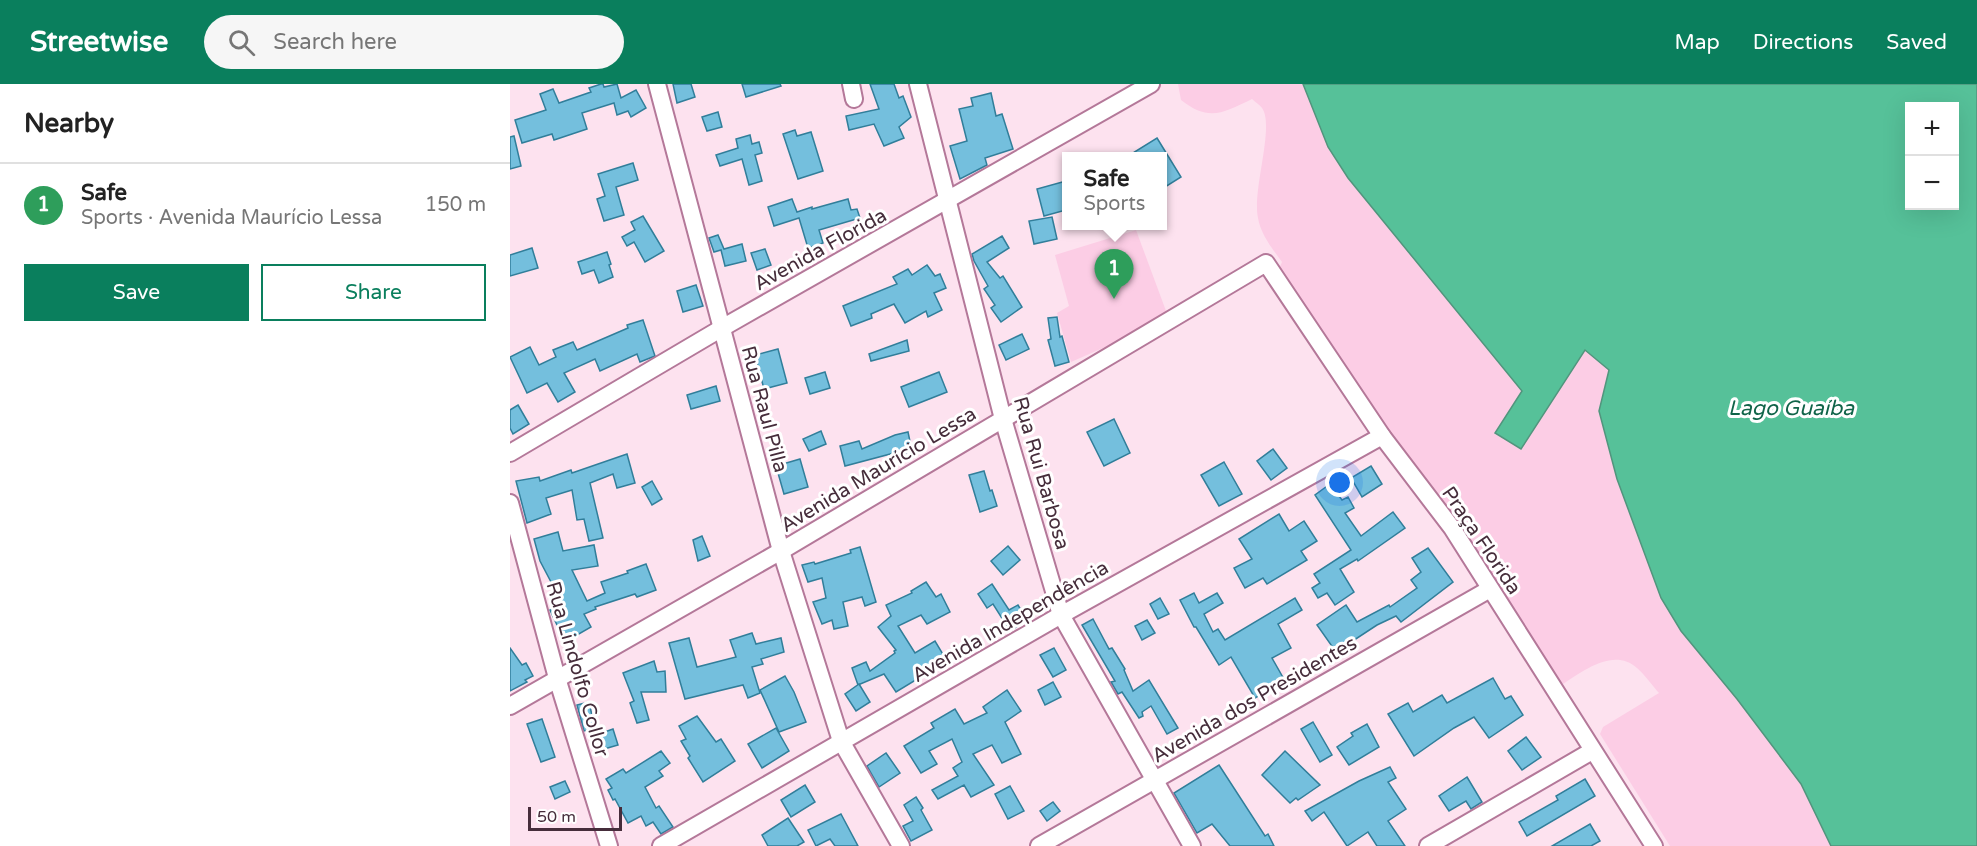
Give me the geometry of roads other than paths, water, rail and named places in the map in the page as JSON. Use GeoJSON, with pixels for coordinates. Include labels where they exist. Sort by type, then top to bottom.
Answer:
{"type":"FeatureCollection","features":[{"type":"Feature","properties":{"kind":"street","name":"Rua Raul Pilla"},"geometry":{"type":"LineString","coordinates":[[657,84],[781,551],[841,741],[901,846]]}},
{"type":"Feature","properties":{"kind":"street","name":"Rua Rui Barbosa"},"geometry":{"type":"LineString","coordinates":[[918,84],[1003,419],[1061,615],[1192,846]]}},
{"type":"Feature","properties":{"kind":"street","name":"Avenida Florida"},"geometry":{"type":"LineString","coordinates":[[510,453],[722,328],[949,201],[1151,84]]}},
{"type":"Feature","properties":{"kind":"street","name":"Avenida Maurício Lessa"},"geometry":{"type":"LineString","coordinates":[[510,706],[781,551],[1266,263]]}},
{"type":"Feature","properties":{"kind":"street","name":"Praça Florida"},"geometry":{"type":"LineString","coordinates":[[1266,263],[1382,436],[1452,528],[1654,846]]}},
{"type":"Feature","properties":{"kind":"street","name":"Avenida Independência"},"geometry":{"type":"LineString","coordinates":[[661,846],[1061,615],[1382,436]]}},
{"type":"Feature","properties":{"kind":"street","name":"Rua Lindolfo Collor"},"geometry":{"type":"LineString","coordinates":[[510,503],[557,678],[609,846]]}},
{"type":"Feature","properties":{"kind":"street","name":"Avenida dos Presidentes"},"geometry":{"type":"LineString","coordinates":[[1039,846],[1490,589]]}},
{"type":"Feature","properties":{"kind":"street"},"geometry":{"type":"LineString","coordinates":[[1428,846],[1592,751]]}},
{"type":"Feature","properties":{"kind":"water","name":"Lago Guaíba"},"geometry":{"type":"Polygon","coordinates":[[[1303,84],[1977,84],[1977,846],[1831,846],[1801,784],[1737,699],[1681,631],[1661,598],[1617,479],[1599,411],[1609,370],[1585,350],[1521,449],[1495,433],[1522,391],[1348,178],[1328,147],[1303,84]]]}},
{"type":"Feature","properties":{"kind":"place","name":"Safe"},"geometry":{"type":"Point","coordinates":[1114,299]}}]}
